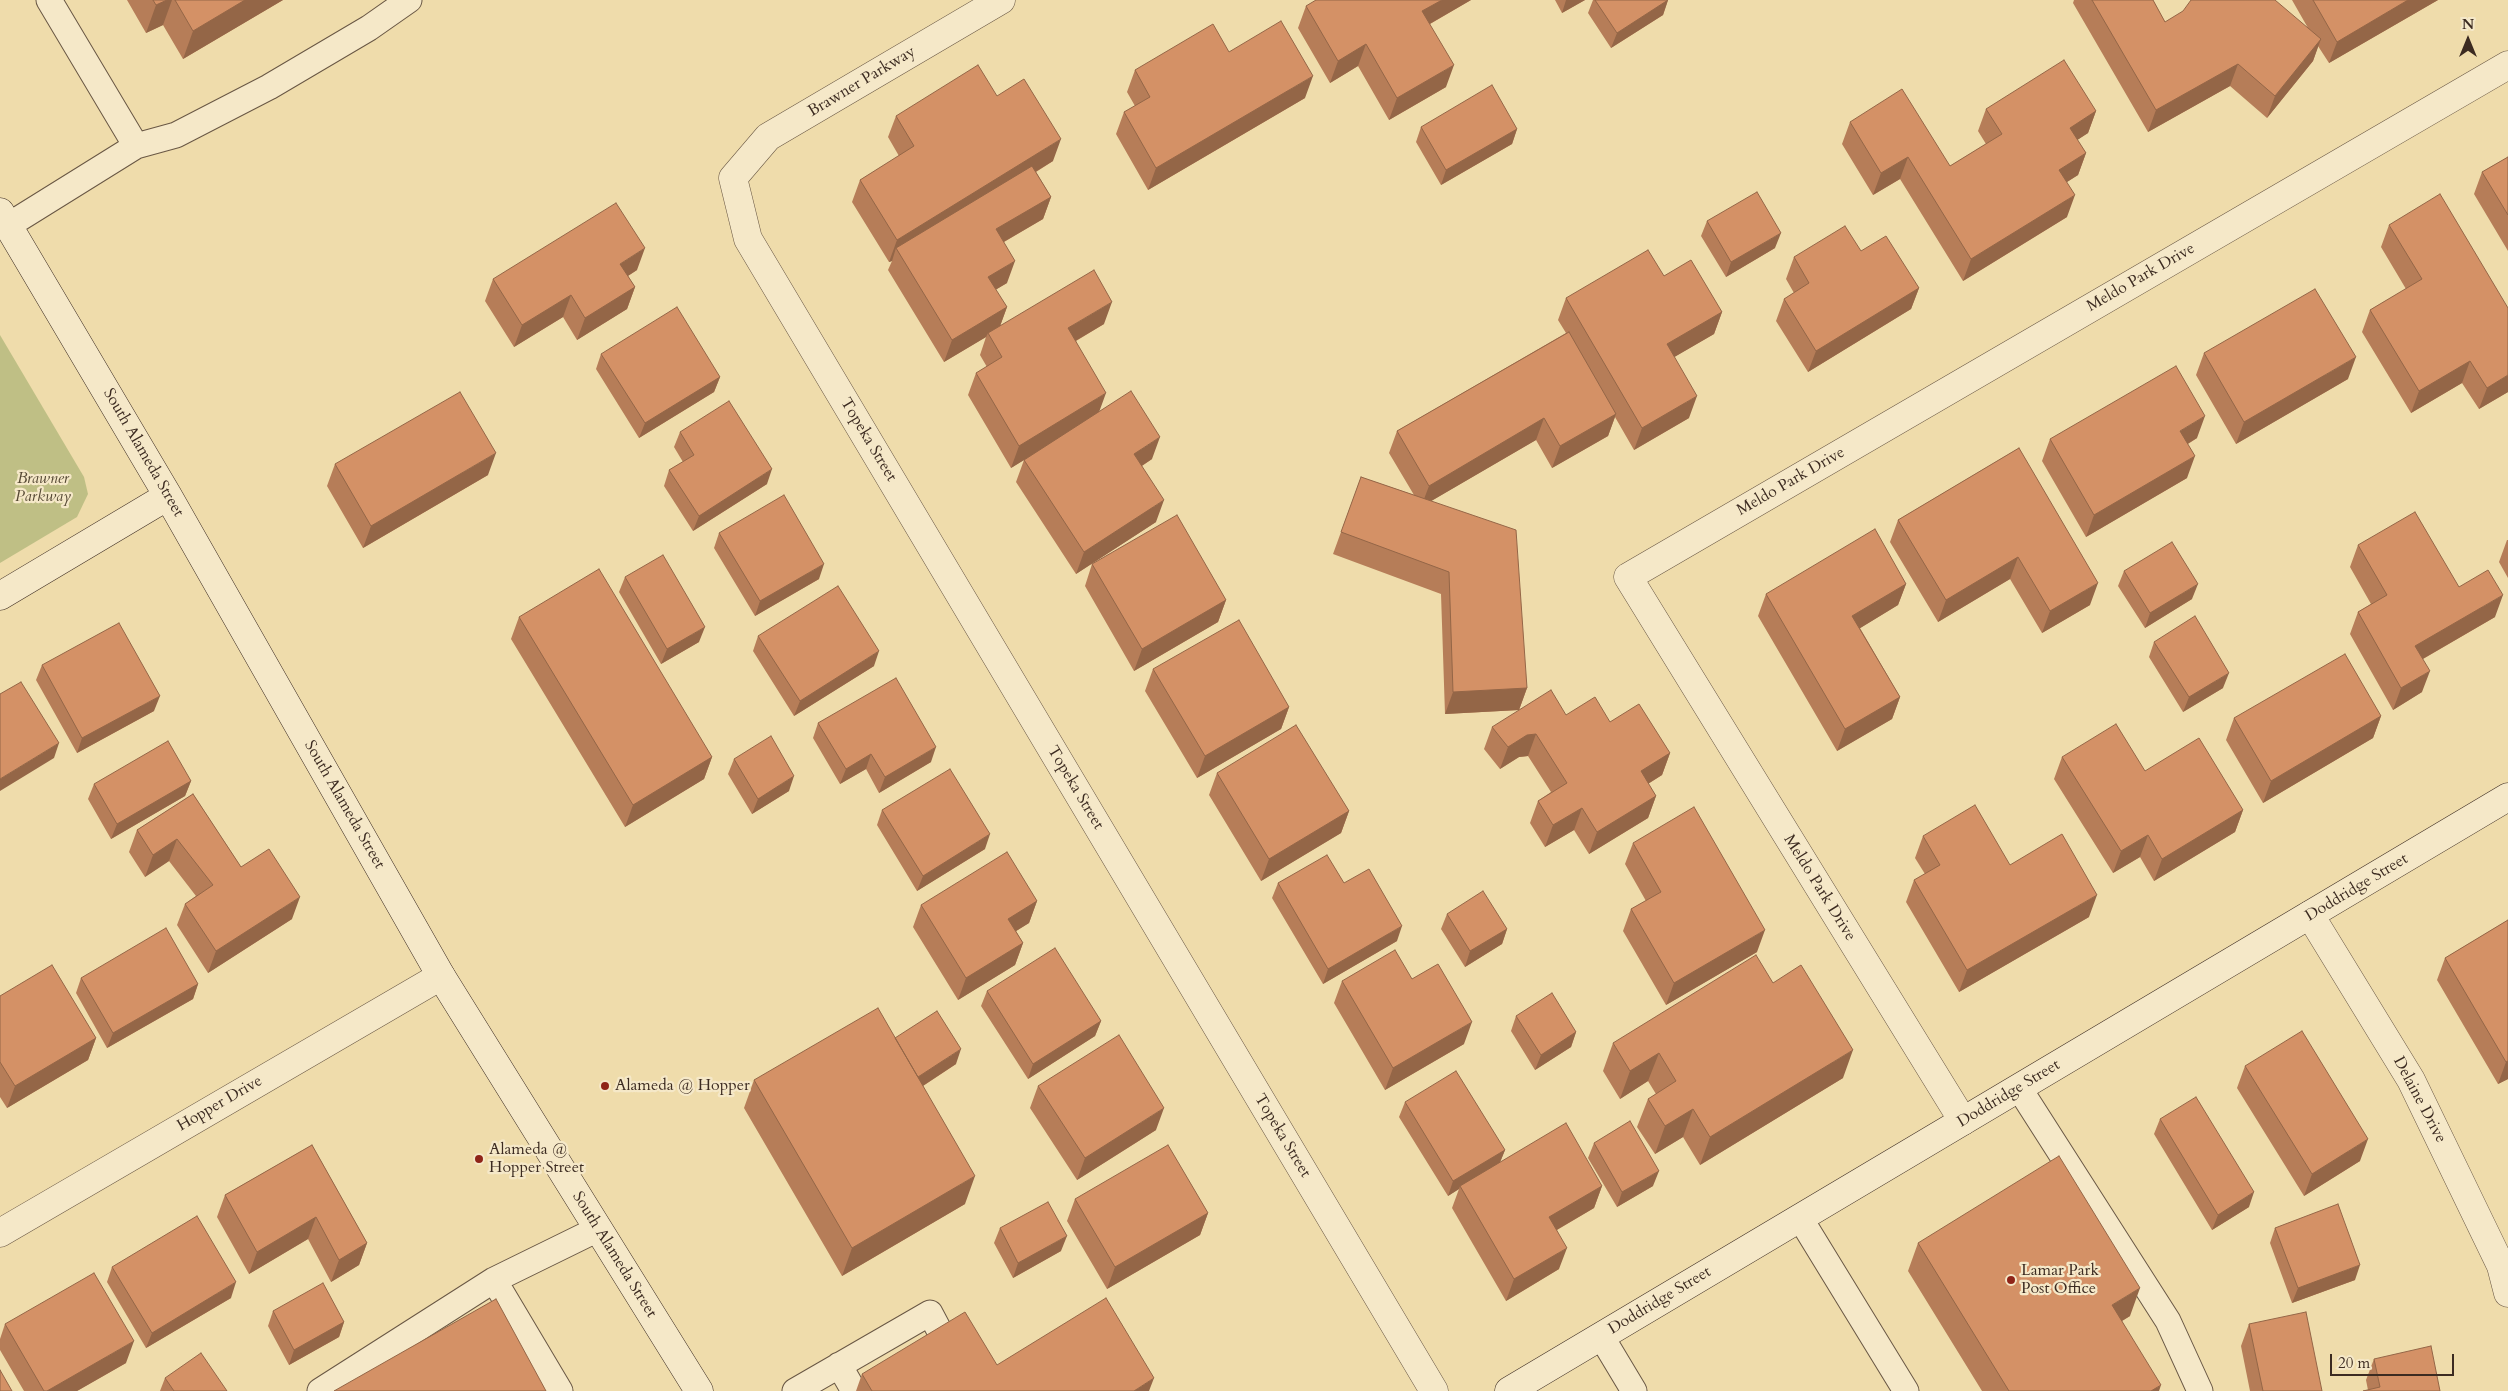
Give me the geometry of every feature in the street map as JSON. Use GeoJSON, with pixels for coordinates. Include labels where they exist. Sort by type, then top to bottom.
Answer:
{"type":"FeatureCollection","features":[{"type":"Feature","properties":{"kind":"street","name":"Brawner Parkway"},"geometry":{"type":"LineString","coordinates":[[733,178],[768,138],[1001,0]]}},
{"type":"Feature","properties":{"kind":"street","name":"Meldo Park Drive"},"geometry":{"type":"LineString","coordinates":[[1963,1121],[1628,577],[2508,65]]}},
{"type":"Feature","properties":{"kind":"street","name":"Topeka Street"},"geometry":{"type":"LineString","coordinates":[[733,178],[748,239],[1434,1391]]}},
{"type":"Feature","properties":{"kind":"street","name":"South Alameda Street"},"geometry":{"type":"LineString","coordinates":[[5,219],[168,496],[441,976],[699,1391]]}},
{"type":"Feature","properties":{"kind":"street"},"geometry":{"type":"LineString","coordinates":[[0,596],[168,496]]}},
{"type":"Feature","properties":{"kind":"street","name":"Doddridge Street"},"geometry":{"type":"LineString","coordinates":[[1509,1391],[2508,797]]}},
{"type":"Feature","properties":{"kind":"street","name":"Delaine Drive"},"geometry":{"type":"LineString","coordinates":[[2310,915],[2411,1080],[2501,1266],[2508,1294]]}},
{"type":"Feature","properties":{"kind":"street","name":"Hopper Drive"},"geometry":{"type":"LineString","coordinates":[[0,1232],[441,976]]}},
{"type":"Feature","properties":{"kind":"lane"},"geometry":{"type":"LineString","coordinates":[[49,0],[136,146]]}},
{"type":"Feature","properties":{"kind":"lane"},"geometry":{"type":"LineString","coordinates":[[5,219],[136,146],[176,135],[269,87],[369,28],[409,0]]}},
{"type":"Feature","properties":{"kind":"lane"},"geometry":{"type":"LineString","coordinates":[[2019,1088],[2168,1321],[2200,1391]]}},
{"type":"Feature","properties":{"kind":"lane"},"geometry":{"type":"LineString","coordinates":[[1800,1218],[1906,1391]]}},
{"type":"Feature","properties":{"kind":"lane"},"geometry":{"type":"LineString","coordinates":[[320,1391],[494,1280],[598,1229]]}},
{"type":"Feature","properties":{"kind":"lane"},"geometry":{"type":"LineString","coordinates":[[494,1280],[560,1391]]}},
{"type":"Feature","properties":{"kind":"lane"},"geometry":{"type":"LineString","coordinates":[[795,1391],[839,1365],[886,1349],[930,1313],[947,1345]]}},
{"type":"Feature","properties":{"kind":"lane"},"geometry":{"type":"LineString","coordinates":[[1601,1336],[1634,1391]]}},
{"type":"Feature","properties":{"kind":"lane"},"geometry":{"type":"LineString","coordinates":[[839,1365],[854,1391]]}},
{"type":"Feature","properties":{"kind":"green space","name":"Brawner Parkway"},"geometry":{"type":"Polygon","coordinates":[[[0,335],[84,477],[88,494],[77,517],[0,563],[0,335]]]}},
{"type":"Feature","properties":{"kind":"building"},"geometry":{"type":"Polygon","coordinates":[[[153,0],[167,0],[156,5],[153,0]]]}},
{"type":"Feature","properties":{"kind":"building"},"geometry":{"type":"Polygon","coordinates":[[[175,0],[245,0],[193,31],[175,0]]]}},
{"type":"Feature","properties":{"kind":"building"},"geometry":{"type":"Polygon","coordinates":[[[1316,0],[1442,0],[1422,11],[1454,65],[1397,98],[1366,44],[1338,61],[1306,6],[1316,0]]]}},
{"type":"Feature","properties":{"kind":"building"},"geometry":{"type":"Polygon","coordinates":[[[1595,0],[1668,0],[1617,33],[1595,0]]]}},
{"type":"Feature","properties":{"kind":"building"},"geometry":{"type":"Polygon","coordinates":[[[2092,0],[2153,0],[2165,22],[2183,11],[2191,0],[2275,0],[2321,39],[2275,96],[2238,64],[2156,110],[2092,0]]]}},
{"type":"Feature","properties":{"kind":"building"},"geometry":{"type":"Polygon","coordinates":[[[2313,0],[2408,0],[2337,42],[2313,0]]]}},
{"type":"Feature","properties":{"kind":"building"},"geometry":{"type":"Polygon","coordinates":[[[1281,21],[1313,76],[1156,168],[1124,112],[1150,97],[1135,70],[1213,24],[1229,52],[1281,21]]]}},
{"type":"Feature","properties":{"kind":"building"},"geometry":{"type":"Polygon","coordinates":[[[2064,60],[2096,111],[2070,128],[2086,153],[2059,170],[2075,195],[1971,259],[1908,157],[1881,173],[1850,122],[1902,89],[1950,166],[2002,134],[1986,109],[2064,60]]]}},
{"type":"Feature","properties":{"kind":"building"},"geometry":{"type":"Polygon","coordinates":[[[978,65],[997,96],[1024,79],[1061,139],[897,240],[860,180],[914,146],[896,116],[978,65]]]}},
{"type":"Feature","properties":{"kind":"building"},"geometry":{"type":"Polygon","coordinates":[[[1492,85],[1517,129],[1446,170],[1421,127],[1492,85]]]}},
{"type":"Feature","properties":{"kind":"building"},"geometry":{"type":"Polygon","coordinates":[[[2508,157],[2508,215],[2482,172],[2508,157]]]}},
{"type":"Feature","properties":{"kind":"building"},"geometry":{"type":"Polygon","coordinates":[[[1032,166],[1051,197],[996,229],[1015,261],[988,277],[1007,307],[952,340],[896,248],[1032,166]]]}},
{"type":"Feature","properties":{"kind":"building"},"geometry":{"type":"Polygon","coordinates":[[[1757,192],[1781,233],[1731,262],[1707,221],[1757,192]]]}},
{"type":"Feature","properties":{"kind":"building"},"geometry":{"type":"Polygon","coordinates":[[[2440,194],[2508,308],[2508,375],[2487,388],[2470,361],[2419,391],[2370,310],[2422,279],[2389,225],[2440,194]]]}},
{"type":"Feature","properties":{"kind":"building"},"geometry":{"type":"Polygon","coordinates":[[[616,203],[645,248],[620,264],[635,287],[585,318],[571,295],[522,325],[493,279],[616,203]]]}},
{"type":"Feature","properties":{"kind":"building"},"geometry":{"type":"Polygon","coordinates":[[[1845,226],[1861,251],[1886,236],[1919,288],[1816,351],[1784,299],[1809,283],[1794,257],[1845,226]]]}},
{"type":"Feature","properties":{"kind":"building"},"geometry":{"type":"Polygon","coordinates":[[[1648,250],[1664,276],[1691,260],[1722,312],[1667,344],[1697,396],[1642,428],[1566,298],[1648,250]]]}},
{"type":"Feature","properties":{"kind":"building"},"geometry":{"type":"Polygon","coordinates":[[[1094,270],[1112,302],[1068,328],[1106,393],[1019,446],[976,373],[1002,357],[988,333],[1094,270]]]}},
{"type":"Feature","properties":{"kind":"building"},"geometry":{"type":"Polygon","coordinates":[[[2315,289],[2356,357],[2244,422],[2204,353],[2315,289]]]}},
{"type":"Feature","properties":{"kind":"building"},"geometry":{"type":"Polygon","coordinates":[[[677,307],[720,377],[645,423],[601,354],[677,307]]]}},
{"type":"Feature","properties":{"kind":"building"},"geometry":{"type":"Polygon","coordinates":[[[1569,332],[1616,414],[1560,446],[1544,418],[1429,486],[1397,431],[1569,332]]]}},
{"type":"Feature","properties":{"kind":"building"},"geometry":{"type":"Polygon","coordinates":[[[2176,366],[2205,416],[2180,431],[2195,456],[2094,515],[2050,439],[2176,366]]]}},
{"type":"Feature","properties":{"kind":"building"},"geometry":{"type":"Polygon","coordinates":[[[1131,391],[1160,437],[1134,454],[1164,500],[1084,552],[1024,460],[1131,391]]]}},
{"type":"Feature","properties":{"kind":"building"},"geometry":{"type":"Polygon","coordinates":[[[460,392],[496,453],[371,526],[335,464],[460,392]]]}},
{"type":"Feature","properties":{"kind":"building"},"geometry":{"type":"Polygon","coordinates":[[[729,401],[772,469],[699,516],[669,470],[694,455],[680,432],[729,401]]]}},
{"type":"Feature","properties":{"kind":"building"},"geometry":{"type":"Polygon","coordinates":[[[2019,448],[2098,583],[2050,611],[2018,557],[1946,600],[1898,520],[2019,448]]]}},
{"type":"Feature","properties":{"kind":"building"},"geometry":{"type":"Polygon","coordinates":[[[1361,477],[1516,530],[1527,688],[1453,692],[1449,572],[1341,532],[1361,477]]]}},
{"type":"Feature","properties":{"kind":"building"},"geometry":{"type":"Polygon","coordinates":[[[784,495],[824,564],[760,601],[719,533],[784,495]]]}},
{"type":"Feature","properties":{"kind":"building"},"geometry":{"type":"Polygon","coordinates":[[[2415,512],[2459,587],[2488,570],[2503,595],[2415,646],[2430,671],[2401,688],[2358,612],[2387,595],[2358,545],[2415,512]]]}},
{"type":"Feature","properties":{"kind":"building"},"geometry":{"type":"Polygon","coordinates":[[[1177,515],[1226,600],[1142,649],[1092,564],[1177,515]]]}},
{"type":"Feature","properties":{"kind":"building"},"geometry":{"type":"Polygon","coordinates":[[[1875,529],[1906,584],[1852,616],[1900,697],[1845,729],[1766,594],[1875,529]]]}},
{"type":"Feature","properties":{"kind":"building"},"geometry":{"type":"Polygon","coordinates":[[[2172,542],[2198,584],[2150,613],[2124,571],[2172,542]]]}},
{"type":"Feature","properties":{"kind":"building"},"geometry":{"type":"Polygon","coordinates":[[[663,555],[705,627],[667,649],[625,577],[663,555]]]}},
{"type":"Feature","properties":{"kind":"building"},"geometry":{"type":"Polygon","coordinates":[[[599,569],[712,757],[633,805],[519,617],[599,569]]]}},
{"type":"Feature","properties":{"kind":"building"},"geometry":{"type":"Polygon","coordinates":[[[838,586],[879,651],[800,701],[758,636],[838,586]]]}},
{"type":"Feature","properties":{"kind":"building"},"geometry":{"type":"Polygon","coordinates":[[[2195,616],[2229,673],[2189,697],[2154,642],[2195,616]]]}},
{"type":"Feature","properties":{"kind":"building"},"geometry":{"type":"Polygon","coordinates":[[[1239,620],[1289,707],[1205,756],[1153,669],[1239,620]]]}},
{"type":"Feature","properties":{"kind":"building"},"geometry":{"type":"Polygon","coordinates":[[[119,623],[160,696],[82,738],[42,665],[119,623]]]}},
{"type":"Feature","properties":{"kind":"building"},"geometry":{"type":"Polygon","coordinates":[[[2345,654],[2381,716],[2271,781],[2234,718],[2345,654]]]}},
{"type":"Feature","properties":{"kind":"building"},"geometry":{"type":"Polygon","coordinates":[[[896,678],[936,747],[885,777],[871,754],[846,769],[818,723],[896,678]]]}},
{"type":"Feature","properties":{"kind":"building"},"geometry":{"type":"Polygon","coordinates":[[[21,682],[59,743],[0,779],[0,694],[21,682]]]}},
{"type":"Feature","properties":{"kind":"building"},"geometry":{"type":"Polygon","coordinates":[[[1551,690],[1566,715],[1595,697],[1610,722],[1639,704],[1670,753],[1641,771],[1656,796],[1597,832],[1582,808],[1553,825],[1538,801],[1567,783],[1536,734],[1527,735],[1508,747],[1492,727],[1551,690]]]}},
{"type":"Feature","properties":{"kind":"building"},"geometry":{"type":"Polygon","coordinates":[[[2116,724],[2145,771],[2199,738],[2243,810],[2162,859],[2148,835],[2121,851],[2062,757],[2116,724]]]}},
{"type":"Feature","properties":{"kind":"building"},"geometry":{"type":"Polygon","coordinates":[[[1296,725],[1349,811],[1269,859],[1217,773],[1296,725]]]}},
{"type":"Feature","properties":{"kind":"building"},"geometry":{"type":"Polygon","coordinates":[[[771,736],[794,776],[758,799],[734,759],[771,736]]]}},
{"type":"Feature","properties":{"kind":"building"},"geometry":{"type":"Polygon","coordinates":[[[168,741],[191,781],[117,824],[94,784],[168,741]]]}},
{"type":"Feature","properties":{"kind":"building"},"geometry":{"type":"Polygon","coordinates":[[[950,769],[990,834],[923,876],[882,810],[950,769]]]}},
{"type":"Feature","properties":{"kind":"building"},"geometry":{"type":"Polygon","coordinates":[[[193,794],[241,867],[269,849],[300,897],[216,951],[185,904],[213,885],[177,839],[153,855],[137,830],[193,794]]]}},
{"type":"Feature","properties":{"kind":"building"},"geometry":{"type":"Polygon","coordinates":[[[1975,805],[2010,865],[2062,834],[2097,895],[1967,970],[1914,880],[1940,865],[1923,836],[1975,805]]]}},
{"type":"Feature","properties":{"kind":"building"},"geometry":{"type":"Polygon","coordinates":[[[1694,807],[1765,930],[1674,983],[1631,909],[1661,892],[1633,843],[1694,807]]]}},
{"type":"Feature","properties":{"kind":"building"},"geometry":{"type":"Polygon","coordinates":[[[1007,852],[1037,901],[1008,919],[1023,943],[966,978],[921,905],[1007,852]]]}},
{"type":"Feature","properties":{"kind":"building"},"geometry":{"type":"Polygon","coordinates":[[[1327,855],[1344,883],[1369,869],[1402,926],[1328,969],[1278,883],[1327,855]]]}},
{"type":"Feature","properties":{"kind":"building"},"geometry":{"type":"Polygon","coordinates":[[[1483,891],[1507,929],[1470,951],[1447,914],[1483,891]]]}},
{"type":"Feature","properties":{"kind":"building"},"geometry":{"type":"Polygon","coordinates":[[[2508,920],[2508,1061],[2506,1062],[2445,958],[2508,920]]]}},
{"type":"Feature","properties":{"kind":"building"},"geometry":{"type":"Polygon","coordinates":[[[166,928],[198,984],[113,1033],[81,978],[166,928]]]}},
{"type":"Feature","properties":{"kind":"building"},"geometry":{"type":"Polygon","coordinates":[[[1055,948],[1101,1021],[1033,1064],[987,991],[1055,948]]]}},
{"type":"Feature","properties":{"kind":"building"},"geometry":{"type":"Polygon","coordinates":[[[1395,950],[1412,979],[1438,964],[1472,1022],[1393,1068],[1342,981],[1395,950]]]}},
{"type":"Feature","properties":{"kind":"building"},"geometry":{"type":"Polygon","coordinates":[[[1756,955],[1773,983],[1801,965],[1853,1050],[1710,1137],[1693,1109],[1665,1126],[1648,1099],[1676,1081],[1659,1053],[1630,1071],[1613,1043],[1756,955]]]}},
{"type":"Feature","properties":{"kind":"building"},"geometry":{"type":"Polygon","coordinates":[[[52,965],[96,1038],[15,1086],[0,1062],[0,996],[52,965]]]}},
{"type":"Feature","properties":{"kind":"building"},"geometry":{"type":"Polygon","coordinates":[[[1552,993],[1576,1032],[1541,1055],[1516,1016],[1552,993]]]}},
{"type":"Feature","properties":{"kind":"building"},"geometry":{"type":"Polygon","coordinates":[[[878,1008],[975,1176],[852,1248],[754,1080],[878,1008]]]}},
{"type":"Feature","properties":{"kind":"building"},"geometry":{"type":"Polygon","coordinates":[[[937,1011],[961,1049],[918,1077],[895,1038],[937,1011]]]}},
{"type":"Feature","properties":{"kind":"building"},"geometry":{"type":"Polygon","coordinates":[[[2302,1031],[2368,1139],[2312,1174],[2245,1066],[2302,1031]]]}},
{"type":"Feature","properties":{"kind":"building"},"geometry":{"type":"Polygon","coordinates":[[[1119,1035],[1164,1108],[1085,1158],[1038,1086],[1119,1035]]]}},
{"type":"Feature","properties":{"kind":"building"},"geometry":{"type":"Polygon","coordinates":[[[1456,1071],[1505,1150],[1453,1181],[1405,1102],[1456,1071]]]}},
{"type":"Feature","properties":{"kind":"building"},"geometry":{"type":"Polygon","coordinates":[[[2196,1097],[2254,1192],[2218,1215],[2160,1119],[2196,1097]]]}},
{"type":"Feature","properties":{"kind":"building"},"geometry":{"type":"Polygon","coordinates":[[[1630,1121],[1659,1171],[1622,1192],[1594,1143],[1630,1121]]]}},
{"type":"Feature","properties":{"kind":"building"},"geometry":{"type":"Polygon","coordinates":[[[1566,1123],[1602,1186],[1549,1217],[1567,1248],[1514,1279],[1460,1186],[1566,1123]]]}},
{"type":"Feature","properties":{"kind":"building"},"geometry":{"type":"Polygon","coordinates":[[[312,1145],[367,1243],[339,1260],[316,1217],[257,1252],[225,1195],[312,1145]]]}},
{"type":"Feature","properties":{"kind":"building"},"geometry":{"type":"Polygon","coordinates":[[[1168,1145],[1208,1213],[1115,1267],[1075,1199],[1168,1145]]]}},
{"type":"Feature","properties":{"kind":"building","name":"Lamar Park Post Office"},"geometry":{"type":"Polygon","coordinates":[[[2059,1156],[2140,1288],[2112,1305],[2161,1385],[2151,1391],[2009,1391],[1918,1243],[2059,1156]]]}},
{"type":"Feature","properties":{"kind":"building"},"geometry":{"type":"Polygon","coordinates":[[[1048,1202],[1067,1236],[1018,1263],[1000,1228],[1048,1202]]]}},
{"type":"Feature","properties":{"kind":"building"},"geometry":{"type":"Polygon","coordinates":[[[2338,1204],[2360,1265],[2298,1288],[2275,1228],[2338,1204]]]}},
{"type":"Feature","properties":{"kind":"building"},"geometry":{"type":"Polygon","coordinates":[[[197,1216],[236,1282],[152,1333],[112,1267],[197,1216]]]}},
{"type":"Feature","properties":{"kind":"building"},"geometry":{"type":"Polygon","coordinates":[[[94,1273],[134,1341],[44,1391],[5,1324],[94,1273]]]}},
{"type":"Feature","properties":{"kind":"building"},"geometry":{"type":"Polygon","coordinates":[[[323,1283],[344,1322],[294,1350],[273,1311],[323,1283]]]}},
{"type":"Feature","properties":{"kind":"building"},"geometry":{"type":"Polygon","coordinates":[[[1106,1298],[1154,1378],[1134,1391],[872,1391],[862,1374],[965,1312],[997,1365],[1106,1298]]]}},
{"type":"Feature","properties":{"kind":"building"},"geometry":{"type":"Polygon","coordinates":[[[496,1299],[546,1391],[334,1391],[496,1299]]]}},
{"type":"Feature","properties":{"kind":"building"},"geometry":{"type":"Polygon","coordinates":[[[2306,1312],[2322,1391],[2263,1391],[2249,1324],[2306,1312]]]}},
{"type":"Feature","properties":{"kind":"building"},"geometry":{"type":"Polygon","coordinates":[[[2431,1346],[2440,1391],[2363,1391],[2380,1387],[2374,1359],[2431,1346]]]}},
{"type":"Feature","properties":{"kind":"building"},"geometry":{"type":"Polygon","coordinates":[[[201,1353],[227,1391],[174,1391],[165,1378],[201,1353]]]}},
{"type":"Feature","properties":{"kind":"building"},"geometry":{"type":"Polygon","coordinates":[[[0,1370],[12,1391],[0,1391],[0,1370]]]}},
{"type":"Feature","properties":{"kind":"place","name":"Alameda @ Hopper"},"geometry":{"type":"Point","coordinates":[605,1086]}},
{"type":"Feature","properties":{"kind":"place","name":"Alameda @ Hopper Street"},"geometry":{"type":"Point","coordinates":[479,1159]}},
{"type":"Feature","properties":{"kind":"place","name":"Lamar Park Post Office"},"geometry":{"type":"Point","coordinates":[2011,1280]}}]}
